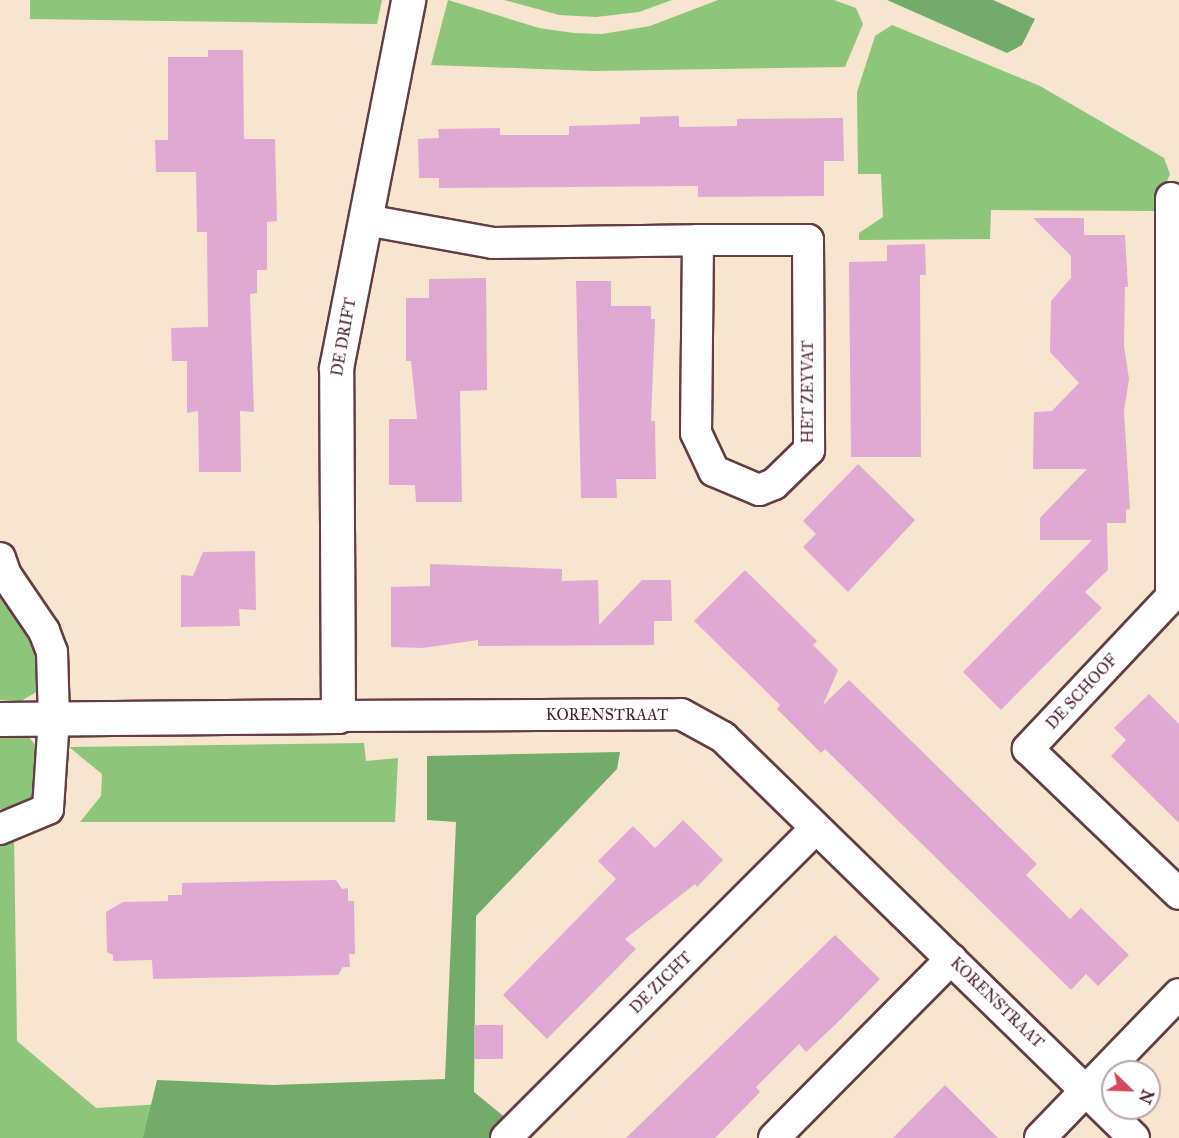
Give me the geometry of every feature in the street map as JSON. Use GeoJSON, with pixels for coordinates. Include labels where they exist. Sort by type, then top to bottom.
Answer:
{"type":"FeatureCollection","features":[{"type":"Feature","properties":{"kind":"street","name":"DE DRIFT"},"geometry":{"type":"LineString","coordinates":[[338,716],[336,368],[408,0]]}},
{"type":"Feature","properties":{"kind":"street","name":"DE SCHOOF"},"geometry":{"type":"LineString","coordinates":[[1171,198],[1176,440],[1171,597],[1028,749],[1179,894]]}},
{"type":"Feature","properties":{"kind":"street","name":"HET ZEYVAT"},"geometry":{"type":"LineString","coordinates":[[366,220],[493,243],[698,240],[808,240],[809,450],[774,484],[759,490],[714,471],[696,433],[698,240]]}},
{"type":"Feature","properties":{"kind":"street"},"geometry":{"type":"LineString","coordinates":[[0,558],[6,575],[44,631],[51,652],[54,718],[48,809],[0,829]]}},
{"type":"Feature","properties":{"kind":"street","name":"KORENSTRAAT"},"geometry":{"type":"LineString","coordinates":[[0,719],[681,714],[723,736],[1134,1138]]}},
{"type":"Feature","properties":{"kind":"street","name":"DE ZICHT"},"geometry":{"type":"LineString","coordinates":[[506,1138],[816,828]]}},
{"type":"Feature","properties":{"kind":"street"},"geometry":{"type":"LineString","coordinates":[[774,1138],[951,958]]}},
{"type":"Feature","properties":{"kind":"street"},"geometry":{"type":"LineString","coordinates":[[1040,1138],[1084,1089],[1179,994]]}},
{"type":"Feature","properties":{"kind":"green space"},"geometry":{"type":"Polygon","coordinates":[[[30,0],[382,0],[377,24],[30,19],[30,0]]]}},
{"type":"Feature","properties":{"kind":"green space"},"geometry":{"type":"Polygon","coordinates":[[[448,0],[539,28],[574,33],[602,34],[650,26],[718,0],[834,0],[856,8],[863,24],[845,67],[593,71],[431,65],[448,0]]]}},
{"type":"Feature","properties":{"kind":"green space"},"geometry":{"type":"Polygon","coordinates":[[[504,0],[672,0],[639,12],[596,17],[559,15],[504,0]]]}},
{"type":"Feature","properties":{"kind":"green space"},"geometry":{"type":"Polygon","coordinates":[[[887,0],[993,0],[1035,19],[1022,45],[1007,53],[887,0]]]}},
{"type":"Feature","properties":{"kind":"green space"},"geometry":{"type":"Polygon","coordinates":[[[892,25],[1040,86],[1164,158],[1170,174],[1162,193],[1156,193],[1156,211],[991,210],[990,239],[859,240],[859,233],[883,217],[881,174],[858,174],[857,92],[875,36],[892,25]]]}},
{"type":"Feature","properties":{"kind":"green space"},"geometry":{"type":"Polygon","coordinates":[[[0,583],[41,656],[40,690],[21,701],[0,700],[0,583]]]}},
{"type":"Feature","properties":{"kind":"green space"},"geometry":{"type":"Polygon","coordinates":[[[0,735],[28,736],[38,748],[33,808],[0,809],[0,735]]]}},
{"type":"Feature","properties":{"kind":"green space"},"geometry":{"type":"Polygon","coordinates":[[[364,743],[366,761],[398,758],[395,822],[80,822],[101,796],[102,774],[69,747],[364,743]]]}},
{"type":"Feature","properties":{"kind":"green space"},"geometry":{"type":"Polygon","coordinates":[[[620,752],[617,769],[476,916],[474,1092],[507,1119],[491,1138],[143,1138],[157,1080],[273,1085],[445,1079],[456,822],[427,820],[427,756],[620,752]]]}},
{"type":"Feature","properties":{"kind":"green space"},"geometry":{"type":"Polygon","coordinates":[[[0,819],[14,835],[17,1041],[96,1108],[466,1086],[464,1138],[0,1138],[0,819]]]}},
{"type":"Feature","properties":{"kind":"building"},"geometry":{"type":"Polygon","coordinates":[[[208,50],[243,50],[244,139],[275,139],[277,221],[267,222],[267,270],[257,270],[257,293],[250,294],[254,412],[240,411],[241,472],[199,472],[198,411],[187,413],[187,361],[172,361],[171,328],[208,327],[207,232],[197,232],[196,172],[156,172],[155,140],[168,140],[168,57],[208,57],[208,50]]]}},
{"type":"Feature","properties":{"kind":"building"},"geometry":{"type":"Polygon","coordinates":[[[679,116],[679,127],[737,126],[737,119],[843,118],[844,161],[824,161],[824,196],[698,197],[698,186],[439,188],[439,178],[419,178],[418,139],[439,138],[438,129],[500,128],[500,135],[569,135],[569,126],[640,124],[640,117],[679,116]]]}},
{"type":"Feature","properties":{"kind":"building"},"geometry":{"type":"Polygon","coordinates":[[[1033,218],[1084,218],[1084,235],[1125,235],[1128,287],[1125,287],[1124,346],[1129,379],[1124,411],[1130,509],[1126,510],[1126,523],[1107,523],[1108,570],[1085,592],[1102,608],[1001,710],[963,672],[1092,540],[1040,540],[1040,518],[1087,469],[1033,469],[1034,412],[1052,411],[1079,383],[1050,352],[1051,301],[1071,278],[1071,256],[1033,218]]]}},
{"type":"Feature","properties":{"kind":"building"},"geometry":{"type":"Polygon","coordinates":[[[925,244],[926,275],[920,275],[921,457],[851,457],[849,262],[887,261],[887,245],[925,244]]]}},
{"type":"Feature","properties":{"kind":"building"},"geometry":{"type":"Polygon","coordinates":[[[486,278],[487,390],[460,391],[462,502],[416,502],[415,485],[389,485],[389,419],[417,419],[411,361],[406,361],[406,298],[429,298],[429,279],[486,278]]]}},
{"type":"Feature","properties":{"kind":"building"},"geometry":{"type":"Polygon","coordinates":[[[576,281],[611,281],[611,306],[651,306],[651,319],[655,319],[651,421],[655,421],[656,479],[616,479],[617,498],[581,498],[576,281]]]}},
{"type":"Feature","properties":{"kind":"building"},"geometry":{"type":"Polygon","coordinates":[[[858,464],[915,520],[848,592],[803,547],[816,534],[803,521],[858,464]]]}},
{"type":"Feature","properties":{"kind":"building"},"geometry":{"type":"Polygon","coordinates":[[[255,551],[256,610],[239,609],[240,626],[181,627],[181,575],[193,576],[203,552],[255,551]]]}},
{"type":"Feature","properties":{"kind":"building"},"geometry":{"type":"Polygon","coordinates":[[[430,564],[562,569],[562,581],[598,580],[599,625],[642,580],[671,580],[672,621],[654,621],[654,645],[478,646],[478,640],[423,648],[391,647],[391,587],[430,586],[430,564]]]}},
{"type":"Feature","properties":{"kind":"building"},"geometry":{"type":"Polygon","coordinates":[[[745,570],[817,641],[813,645],[838,670],[823,705],[849,680],[1037,864],[1026,875],[1070,919],[1081,908],[1129,955],[1098,986],[1086,974],[1071,990],[825,749],[821,753],[777,709],[780,705],[694,621],[745,570]]]}},
{"type":"Feature","properties":{"kind":"building"},"geometry":{"type":"Polygon","coordinates":[[[1149,694],[1179,724],[1179,823],[1111,756],[1126,740],[1114,728],[1149,694]]]}},
{"type":"Feature","properties":{"kind":"building"},"geometry":{"type":"Polygon","coordinates":[[[683,820],[723,860],[697,887],[695,884],[625,939],[636,949],[547,1039],[503,995],[616,879],[598,861],[633,826],[655,848],[683,820]]]}},
{"type":"Feature","properties":{"kind":"building"},"geometry":{"type":"Polygon","coordinates":[[[336,880],[342,889],[348,888],[348,901],[354,901],[355,954],[349,954],[350,967],[343,967],[338,975],[153,979],[152,960],[113,961],[113,955],[107,952],[106,912],[123,902],[168,901],[168,895],[182,895],[182,883],[336,880]]]}},
{"type":"Feature","properties":{"kind":"building"},"geometry":{"type":"Polygon","coordinates":[[[835,935],[880,979],[836,1024],[806,1052],[799,1044],[756,1087],[760,1092],[715,1138],[626,1138],[835,935]]]}},
{"type":"Feature","properties":{"kind":"building"},"geometry":{"type":"Polygon","coordinates":[[[474,1025],[503,1025],[503,1059],[474,1059],[474,1025]]]}},
{"type":"Feature","properties":{"kind":"building"},"geometry":{"type":"Polygon","coordinates":[[[945,1085],[998,1138],[893,1138],[945,1085]]]}}]}
